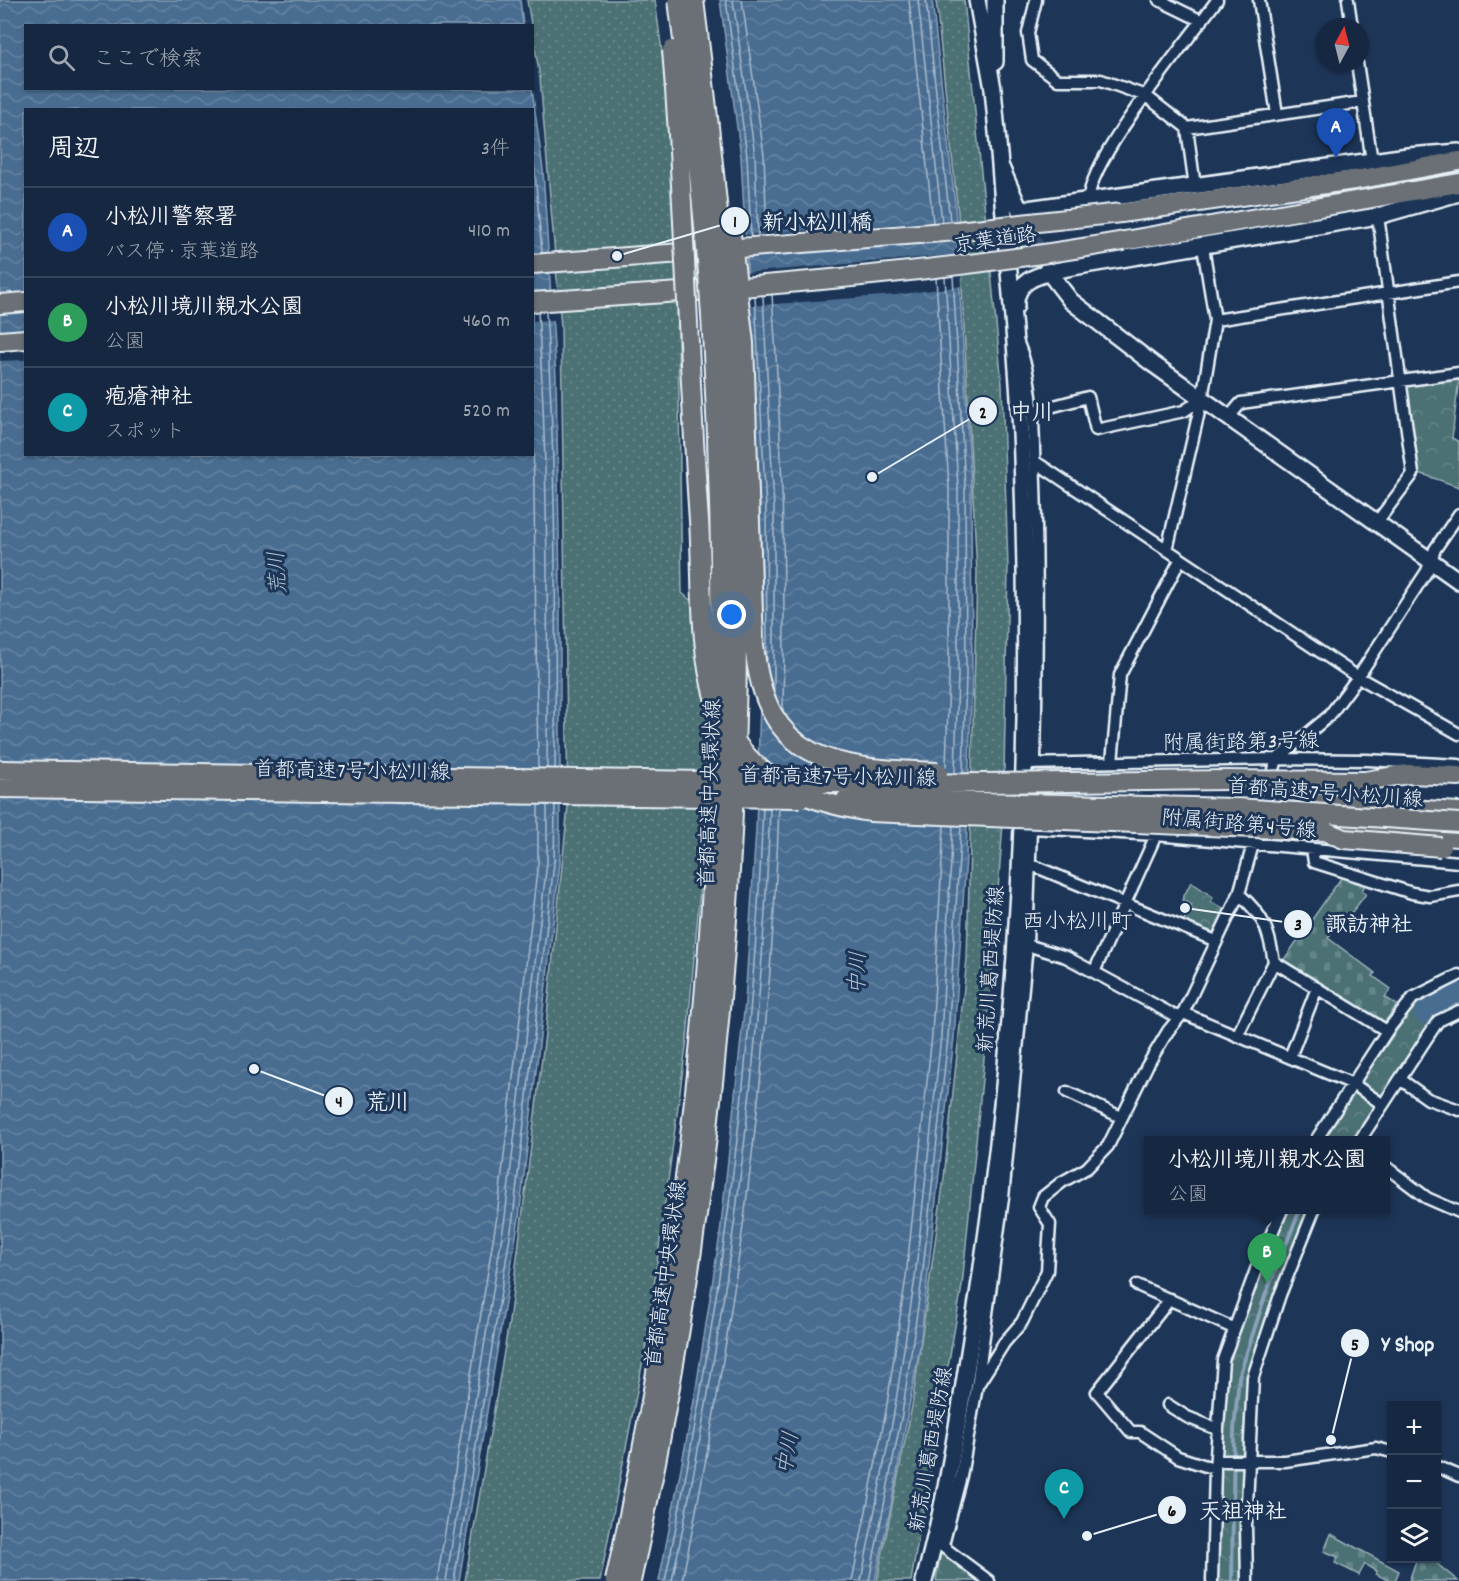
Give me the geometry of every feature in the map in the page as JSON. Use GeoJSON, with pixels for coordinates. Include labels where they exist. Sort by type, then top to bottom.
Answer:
{"type":"FeatureCollection","features":[{"type":"Feature","properties":{"kind":"highway"},"geometry":{"type":"LineString","coordinates":[[676,0],[672,49],[686,247],[686,320],[701,549],[703,643],[706,670],[716,704],[738,746],[771,778],[789,790],[814,801],[870,812],[1459,837]]}},
{"type":"Feature","properties":{"kind":"highway","name":"首都高速中央環状線"},"geometry":{"type":"LineString","coordinates":[[615,1581],[659,1362],[675,1259],[694,1104],[712,879],[720,674],[718,456],[705,245],[676,0]]}},
{"type":"Feature","properties":{"kind":"highway","name":"首都高速中央環状線"},"geometry":{"type":"LineString","coordinates":[[631,1581],[658,1458],[691,1261],[709,1128],[729,881],[737,571],[728,328],[714,160],[694,0]]}},
{"type":"Feature","properties":{"kind":"highway"},"geometry":{"type":"LineString","coordinates":[[714,160],[728,212],[744,333],[756,665],[765,700],[774,718],[800,745],[816,755],[837,763],[885,770],[962,773],[1036,782]]}},
{"type":"Feature","properties":{"kind":"highway","name":"京葉道路"},"geometry":{"type":"LineString","coordinates":[[534,264],[957,231],[1122,213],[1361,179],[1459,161]]}},
{"type":"Feature","properties":{"kind":"highway","name":"京葉道路"},"geometry":{"type":"LineString","coordinates":[[534,302],[937,270],[1014,260],[1459,183]]}},
{"type":"Feature","properties":{"kind":"highway"},"geometry":{"type":"LineString","coordinates":[[0,304],[24,302]]}},
{"type":"Feature","properties":{"kind":"highway"},"geometry":{"type":"LineString","coordinates":[[0,341],[24,339]]}},
{"type":"Feature","properties":{"kind":"highway","name":"首都高速7号小松川線"},"geometry":{"type":"LineString","coordinates":[[0,770],[903,784],[1365,781],[1459,789]]}},
{"type":"Feature","properties":{"kind":"highway"},"geometry":{"type":"LineString","coordinates":[[1365,781],[1408,774],[1459,776]]}},
{"type":"Feature","properties":{"kind":"highway","name":"首都高速7号小松川線"},"geometry":{"type":"LineString","coordinates":[[0,788],[984,801],[1237,808],[1459,823]]}},
{"type":"Feature","properties":{"kind":"highway"},"geometry":{"type":"LineString","coordinates":[[1237,808],[1295,802],[1459,812]]}},
{"type":"Feature","properties":{"kind":"highway"},"geometry":{"type":"LineString","coordinates":[[1325,831],[1344,839],[1459,849]]}},
{"type":"Feature","properties":{"kind":"main road","name":"新荒川葛西堤防線"},"geometry":{"type":"LineString","coordinates":[[924,1581],[939,1543],[993,1197],[1026,822],[1029,764],[1022,455],[1016,347],[993,89],[977,0]]}},
{"type":"Feature","properties":{"kind":"main road"},"geometry":{"type":"LineString","coordinates":[[993,89],[995,0]]}},
{"type":"Feature","properties":{"kind":"main road"},"geometry":{"type":"LineString","coordinates":[[1089,202],[1372,161],[1459,152]]}},
{"type":"Feature","properties":{"kind":"main road","name":"新荒川葛西堤防線"},"geometry":{"type":"LineString","coordinates":[[1000,165],[1021,211],[1089,202]]}},
{"type":"Feature","properties":{"kind":"main road","name":"新荒川葛西堤防線"},"geometry":{"type":"LineString","coordinates":[[1016,347],[1017,292],[1022,283],[1048,272],[1378,216],[1459,193]]}},
{"type":"Feature","properties":{"kind":"main road"},"geometry":{"type":"LineString","coordinates":[[1048,272],[1071,301],[1203,399],[1459,581]]}},
{"type":"Feature","properties":{"kind":"street"},"geometry":{"type":"LineString","coordinates":[[1036,0],[1028,33],[1032,60],[1058,80],[1101,80],[1146,96],[1187,128],[1195,187]]}},
{"type":"Feature","properties":{"kind":"street"},"geometry":{"type":"LineString","coordinates":[[1159,0],[1202,21]]}},
{"type":"Feature","properties":{"kind":"street"},"geometry":{"type":"LineString","coordinates":[[1089,202],[1088,192],[1099,167],[1146,96],[1217,0]]}},
{"type":"Feature","properties":{"kind":"street"},"geometry":{"type":"LineString","coordinates":[[1259,0],[1277,114]]}},
{"type":"Feature","properties":{"kind":"street"},"geometry":{"type":"LineString","coordinates":[[1348,0],[1351,18]]}},
{"type":"Feature","properties":{"kind":"street"},"geometry":{"type":"LineString","coordinates":[[1358,72],[1372,161]]}},
{"type":"Feature","properties":{"kind":"street"},"geometry":{"type":"LineString","coordinates":[[1187,128],[1362,102]]}},
{"type":"Feature","properties":{"kind":"street"},"geometry":{"type":"LineString","coordinates":[[1377,522],[1413,474],[1378,216]]}},
{"type":"Feature","properties":{"kind":"street"},"geometry":{"type":"LineString","coordinates":[[1167,550],[1203,399],[1215,320],[1203,247]]}},
{"type":"Feature","properties":{"kind":"street"},"geometry":{"type":"LineString","coordinates":[[1215,320],[1459,282]]}},
{"type":"Feature","properties":{"kind":"street"},"geometry":{"type":"LineString","coordinates":[[1016,347],[1026,363],[1031,412],[1038,580],[1029,764]]}},
{"type":"Feature","properties":{"kind":"street"},"geometry":{"type":"LineString","coordinates":[[1229,417],[1241,403],[1459,373]]}},
{"type":"Feature","properties":{"kind":"street"},"geometry":{"type":"LineString","coordinates":[[1031,412],[1088,397],[1096,430],[1184,411],[1203,399]]}},
{"type":"Feature","properties":{"kind":"street"},"geometry":{"type":"LineString","coordinates":[[1034,461],[1358,677],[1459,734]]}},
{"type":"Feature","properties":{"kind":"street"},"geometry":{"type":"LineString","coordinates":[[977,1386],[1004,1343],[1022,1322],[1047,1271],[1050,1224],[1039,1207],[1043,1197],[1095,1160],[1108,1146],[1147,1066],[1180,1015],[1209,962],[1216,941],[1239,894],[1277,759],[1329,716],[1358,677],[1459,514]]}},
{"type":"Feature","properties":{"kind":"street"},"geometry":{"type":"LineString","coordinates":[[1112,762],[1120,675],[1180,560]]}},
{"type":"Feature","properties":{"kind":"street","name":"附属街路第3号線"},"geometry":{"type":"LineString","coordinates":[[1029,764],[1277,759],[1367,760],[1459,765]]}},
{"type":"Feature","properties":{"kind":"street"},"geometry":{"type":"LineString","coordinates":[[989,1581],[939,1543],[961,1476],[977,1386],[1003,1198],[1027,945],[1029,864],[1026,822]]}},
{"type":"Feature","properties":{"kind":"street","name":"附属街路第4号線"},"geometry":{"type":"LineString","coordinates":[[1026,822],[1459,862]]}},
{"type":"Feature","properties":{"kind":"street"},"geometry":{"type":"LineString","coordinates":[[1094,972],[1156,835]]}},
{"type":"Feature","properties":{"kind":"street"},"geometry":{"type":"LineString","coordinates":[[1312,849],[1314,862],[1412,893],[1430,896],[1459,891]]}},
{"type":"Feature","properties":{"kind":"street"},"geometry":{"type":"LineString","coordinates":[[1029,864],[1216,941]]}},
{"type":"Feature","properties":{"kind":"street"},"geometry":{"type":"LineString","coordinates":[[1237,1036],[1274,962],[1268,929],[1257,910],[1239,894]]}},
{"type":"Feature","properties":{"kind":"street"},"geometry":{"type":"LineString","coordinates":[[1027,945],[1066,957],[1107,981],[1180,1015],[1290,1057],[1355,1086],[1378,1101]]}},
{"type":"Feature","properties":{"kind":"street"},"geometry":{"type":"LineString","coordinates":[[1274,962],[1387,1031]]}},
{"type":"Feature","properties":{"kind":"street"},"geometry":{"type":"LineString","coordinates":[[1319,1136],[1355,1086],[1387,1031],[1413,998],[1459,975]]}},
{"type":"Feature","properties":{"kind":"street"},"geometry":{"type":"LineString","coordinates":[[1290,1057],[1317,988]]}},
{"type":"Feature","properties":{"kind":"street"},"geometry":{"type":"LineString","coordinates":[[1362,1136],[1378,1101],[1400,1079],[1438,1021],[1459,1011]]}},
{"type":"Feature","properties":{"kind":"street"},"geometry":{"type":"LineString","coordinates":[[1400,1079],[1428,1099],[1459,1110]]}},
{"type":"Feature","properties":{"kind":"street"},"geometry":{"type":"LineString","coordinates":[[1067,1092],[1121,1117]]}},
{"type":"Feature","properties":{"kind":"street"},"geometry":{"type":"LineString","coordinates":[[1390,1170],[1427,1198],[1459,1212]]}},
{"type":"Feature","properties":{"kind":"street"},"geometry":{"type":"LineString","coordinates":[[1212,1581],[1218,1464],[1217,1429],[1223,1360],[1233,1328],[1280,1214]]}},
{"type":"Feature","properties":{"kind":"street"},"geometry":{"type":"LineString","coordinates":[[1247,1581],[1244,1463],[1253,1377],[1280,1295],[1312,1214]]}},
{"type":"Feature","properties":{"kind":"street"},"geometry":{"type":"LineString","coordinates":[[1137,1286],[1233,1328]]}},
{"type":"Feature","properties":{"kind":"street"},"geometry":{"type":"LineString","coordinates":[[1170,1299],[1136,1346],[1097,1392],[1131,1432],[1140,1432],[1178,1457],[1218,1464],[1285,1461],[1376,1448],[1387,1451]]}},
{"type":"Feature","properties":{"kind":"street"},"geometry":{"type":"LineString","coordinates":[[1168,1405],[1187,1417],[1217,1429]]}},
{"type":"Feature","properties":{"kind":"street"},"geometry":{"type":"LineString","coordinates":[[1441,1468],[1459,1476]]}},
{"type":"Feature","properties":{"kind":"green space"},"geometry":{"type":"Polygon","coordinates":[[[527,0],[655,0],[675,149],[682,593],[709,616],[707,808],[687,1039],[646,1345],[600,1581],[465,1581],[509,1322],[546,1026],[568,806],[561,327],[540,78],[534,42],[534,24],[531,24],[527,0]]]}},
{"type":"Feature","properties":{"kind":"green space"},"geometry":{"type":"Polygon","coordinates":[[[936,0],[964,0],[1002,384],[1008,567],[1003,823],[990,997],[962,1286],[911,1581],[877,1581],[912,1406],[944,1178],[967,959],[977,573],[958,213],[936,0]]]}},
{"type":"Feature","properties":{"kind":"green space"},"geometry":{"type":"Polygon","coordinates":[[[1459,378],[1452,438],[1459,442],[1459,487],[1419,473],[1407,389],[1410,384],[1459,378]]]}},
{"type":"Feature","properties":{"kind":"green space"},"geometry":{"type":"Polygon","coordinates":[[[1341,878],[1365,885],[1362,891],[1366,894],[1337,932],[1333,930],[1328,938],[1375,973],[1373,976],[1391,989],[1385,997],[1397,1005],[1384,1023],[1289,968],[1283,961],[1341,878]]]}},
{"type":"Feature","properties":{"kind":"green space"},"geometry":{"type":"Polygon","coordinates":[[[1191,882],[1213,897],[1211,902],[1225,909],[1213,935],[1183,922],[1192,905],[1182,900],[1191,882]]]}},
{"type":"Feature","properties":{"kind":"green space"},"geometry":{"type":"Polygon","coordinates":[[[1459,980],[1459,1009],[1436,1019],[1355,1136],[1323,1136],[1418,1000],[1459,980]]]}},
{"type":"Feature","properties":{"kind":"green space"},"geometry":{"type":"Polygon","coordinates":[[[1283,1214],[1307,1214],[1274,1295],[1249,1376],[1244,1454],[1244,1581],[1218,1581],[1220,1454],[1226,1365],[1259,1270],[1283,1214]]]}},
{"type":"Feature","properties":{"kind":"green space"},"geometry":{"type":"Polygon","coordinates":[[[1331,1534],[1399,1571],[1395,1581],[1389,1581],[1376,1574],[1377,1571],[1365,1564],[1359,1575],[1335,1563],[1338,1557],[1324,1551],[1331,1534]]]}},
{"type":"Feature","properties":{"kind":"green space"},"geometry":{"type":"Polygon","coordinates":[[[941,1551],[984,1581],[936,1581],[941,1551]]]}},
{"type":"Feature","properties":{"kind":"green space"},"geometry":{"type":"Polygon","coordinates":[[[1415,1563],[1436,1563],[1458,1581],[1409,1581],[1415,1563]]]}},
{"type":"Feature","properties":{"kind":"water"},"geometry":{"type":"Polygon","coordinates":[[[0,0],[520,0],[523,24],[24,24],[24,90],[532,90],[543,170],[556,377],[560,584],[560,863],[519,1218],[459,1581],[0,1581],[0,0]]]}},
{"type":"Feature","properties":{"kind":"water"},"geometry":{"type":"Polygon","coordinates":[[[720,0],[932,0],[955,204],[971,487],[972,675],[966,858],[954,1037],[920,1346],[875,1581],[659,1581],[694,1401],[720,1234],[745,1002],[756,830],[763,609],[760,509],[741,157],[720,0]]]}},
{"type":"Feature","properties":{"kind":"pier"},"geometry":{"type":"Polygon","coordinates":[[[959,220],[960,242],[743,258],[742,235],[959,220]]]}},
{"type":"Feature","properties":{"kind":"pier"},"geometry":{"type":"Polygon","coordinates":[[[961,254],[962,286],[896,295],[747,306],[744,273],[961,254]]]}},
{"type":"Feature","properties":{"kind":"pier"},"geometry":{"type":"Polygon","coordinates":[[[554,291],[556,320],[534,321],[534,293],[554,291]]]}},
{"type":"Feature","properties":{"kind":"pier"},"geometry":{"type":"Polygon","coordinates":[[[24,331],[24,360],[0,361],[0,332],[24,331]]]}},
{"type":"Feature","properties":{"kind":"waterway"},"geometry":{"type":"LineString","coordinates":[[1425,1013],[1459,994]]}},
{"type":"Feature","properties":{"kind":"waterway"},"geometry":{"type":"LineString","coordinates":[[1232,1581],[1234,1430],[1239,1377],[1265,1296],[1298,1214]]}},
{"type":"Feature","properties":{"kind":"tunnel"},"geometry":{"type":"LineString","coordinates":[[1022,215],[1045,265]]}},
{"type":"Feature","properties":{"kind":"place","name":"小松川警察署"},"geometry":{"type":"Point","coordinates":[1336,158]}},
{"type":"Feature","properties":{"kind":"place","name":"新小松川橋"},"geometry":{"type":"Point","coordinates":[617,256]}},
{"type":"Feature","properties":{"kind":"place","name":"中川"},"geometry":{"type":"Point","coordinates":[872,477]}},
{"type":"Feature","properties":{"kind":"place","name":"諏訪神社"},"geometry":{"type":"Point","coordinates":[1185,908]}},
{"type":"Feature","properties":{"kind":"place","name":"荒川"},"geometry":{"type":"Point","coordinates":[254,1069]}},
{"type":"Feature","properties":{"kind":"place","name":"小松川境川親水公園"},"geometry":{"type":"Point","coordinates":[1267,1283]}},
{"type":"Feature","properties":{"kind":"place","name":"Y Shop"},"geometry":{"type":"Point","coordinates":[1331,1440]}},
{"type":"Feature","properties":{"kind":"place","name":"疱瘡神社"},"geometry":{"type":"Point","coordinates":[1064,1519]}},
{"type":"Feature","properties":{"kind":"place","name":"天祖神社"},"geometry":{"type":"Point","coordinates":[1087,1536]}},
{"type":"Feature","properties":{"kind":"district","name":"西小松川町"},"geometry":{"type":"Point","coordinates":[1077,920]}}]}
